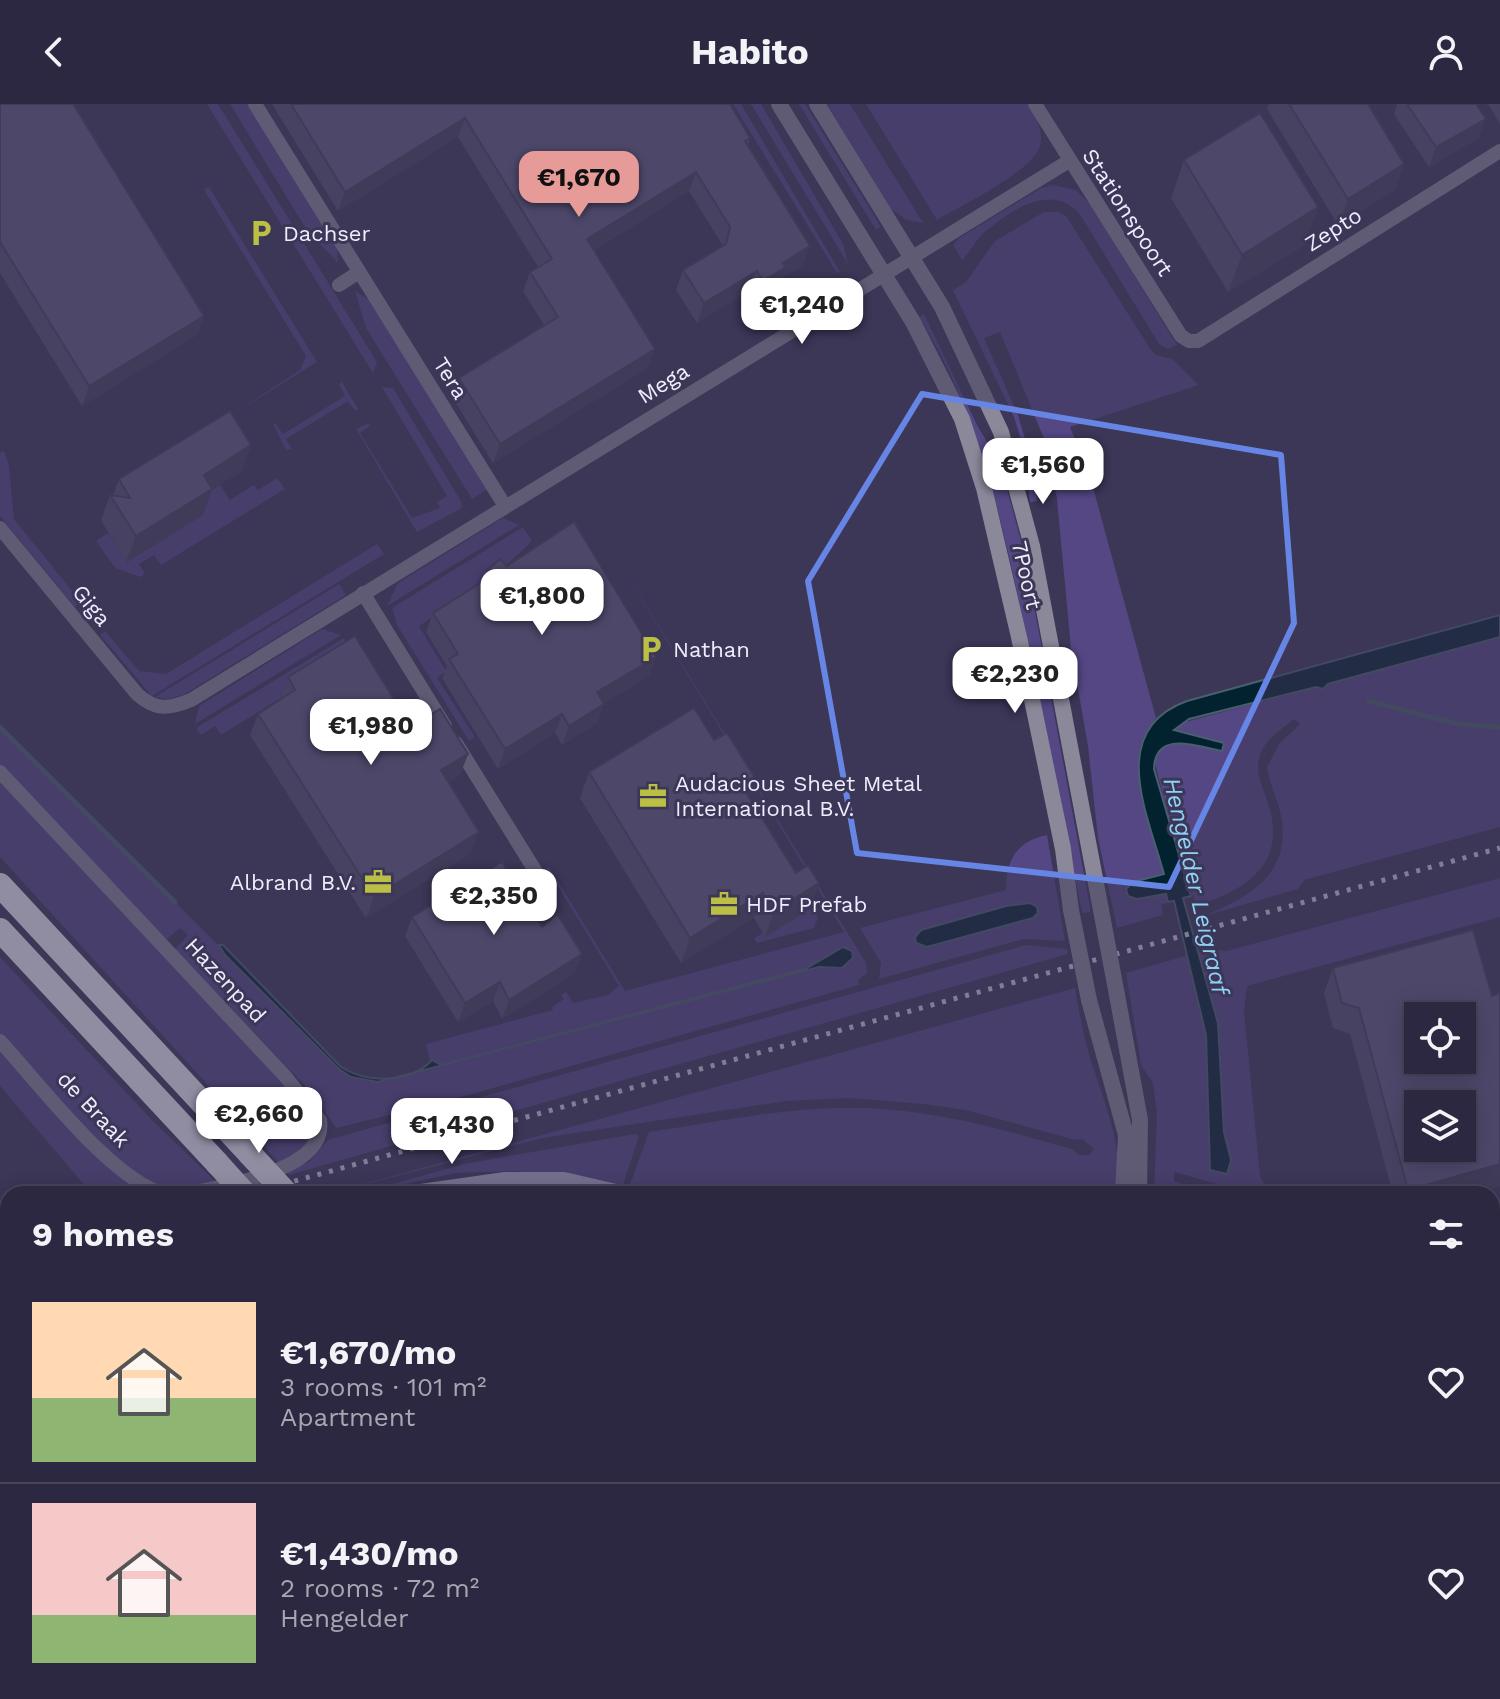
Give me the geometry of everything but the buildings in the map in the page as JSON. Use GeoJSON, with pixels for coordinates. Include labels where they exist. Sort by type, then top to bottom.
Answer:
{"type":"FeatureCollection","features":[{"type":"Feature","properties":{"kind":"highway"},"geometry":{"type":"LineString","coordinates":[[0,885],[280,1186]]}},
{"type":"Feature","properties":{"kind":"highway"},"geometry":{"type":"LineString","coordinates":[[0,930],[215,1176],[232,1186]]}},
{"type":"Feature","properties":{"kind":"main road"},"geometry":{"type":"LineString","coordinates":[[505,1180],[523,1186]]}},
{"type":"Feature","properties":{"kind":"main road"},"geometry":{"type":"LineString","coordinates":[[463,1186],[505,1180],[564,1180],[590,1186]]}},
{"type":"Feature","properties":{"kind":"street","name":"Tera"},"geometry":{"type":"LineString","coordinates":[[255,104],[505,506]]}},
{"type":"Feature","properties":{"kind":"street","name":"7Poort"},"geometry":{"type":"LineString","coordinates":[[779,104],[947,385],[984,488],[1050,786],[1089,1000],[1126,1135],[1123,1186]]}},
{"type":"Feature","properties":{"kind":"street","name":"7Poort"},"geometry":{"type":"LineString","coordinates":[[817,104],[942,307],[981,385],[1015,479],[1032,546],[1140,1120],[1139,1186]]}},
{"type":"Feature","properties":{"kind":"street","name":"Stationspoort"},"geometry":{"type":"LineString","coordinates":[[1035,104],[1181,336],[1189,341]]}},
{"type":"Feature","properties":{"kind":"street","name":"Zepto"},"geometry":{"type":"LineString","coordinates":[[1189,341],[1198,341],[1500,151]]}},
{"type":"Feature","properties":{"kind":"street","name":"Mega"},"geometry":{"type":"LineString","coordinates":[[153,707],[172,708],[191,700],[1069,161]]}},
{"type":"Feature","properties":{"kind":"street"},"geometry":{"type":"LineString","coordinates":[[339,285],[359,272]]}},
{"type":"Feature","properties":{"kind":"street","name":"Giga"},"geometry":{"type":"LineString","coordinates":[[0,528],[137,694],[153,707]]}},
{"type":"Feature","properties":{"kind":"street"},"geometry":{"type":"LineString","coordinates":[[363,593],[536,872]]}},
{"type":"Feature","properties":{"kind":"street","name":"Hazenpad"},"geometry":{"type":"LineString","coordinates":[[0,772],[316,1112],[320,1134],[315,1145],[301,1159],[215,1176]]}},
{"type":"Feature","properties":{"kind":"street","name":"de Braak"},"geometry":{"type":"LineString","coordinates":[[0,1041],[119,1169],[142,1186]]}},
{"type":"Feature","properties":{"kind":"street"},"geometry":{"type":"LineString","coordinates":[[198,1186],[215,1176]]}},
{"type":"Feature","properties":{"kind":"highlighted area"},"geometry":{"type":"Polygon","coordinates":[[[922,394],[1281,455],[1294,623],[1169,887],[857,853],[808,581],[922,394]]]}},
{"type":"Feature","properties":{"kind":"shaded area"},"geometry":{"type":"Polygon","coordinates":[[[207,104],[218,104],[377,362],[373,373],[207,104]]]}},
{"type":"Feature","properties":{"kind":"shaded area"},"geometry":{"type":"Polygon","coordinates":[[[230,104],[252,104],[337,249],[338,263],[308,232],[230,104]]]}},
{"type":"Feature","properties":{"kind":"shaded area"},"geometry":{"type":"Polygon","coordinates":[[[733,104],[741,104],[840,272],[837,273],[733,104]]]}},
{"type":"Feature","properties":{"kind":"shaded area"},"geometry":{"type":"Polygon","coordinates":[[[751,104],[761,104],[843,244],[848,264],[751,104]]]}},
{"type":"Feature","properties":{"kind":"shaded area"},"geometry":{"type":"Polygon","coordinates":[[[799,104],[805,104],[881,227],[876,230],[799,104]]]}},
{"type":"Feature","properties":{"kind":"shaded area"},"geometry":{"type":"Polygon","coordinates":[[[827,104],[850,104],[923,223],[907,220],[891,209],[827,104]]]}},
{"type":"Feature","properties":{"kind":"shaded area"},"geometry":{"type":"Polygon","coordinates":[[[866,104],[1028,104],[1040,129],[1040,146],[1034,156],[1010,177],[937,220],[866,104]]]}},
{"type":"Feature","properties":{"kind":"shaded area"},"geometry":{"type":"Polygon","coordinates":[[[1053,185],[1076,190],[1091,205],[1177,345],[1168,349],[1159,344],[1081,216],[1059,201],[1034,202],[1009,214],[983,233],[962,260],[953,245],[959,238],[1041,188],[1053,185]]]}},
{"type":"Feature","properties":{"kind":"shaded area"},"geometry":{"type":"Polygon","coordinates":[[[209,187],[317,362],[228,417],[300,370],[306,356],[204,190],[209,187]]]}},
{"type":"Feature","properties":{"kind":"shaded area"},"geometry":{"type":"Polygon","coordinates":[[[1044,212],[1058,212],[1066,216],[1151,350],[1156,355],[1172,359],[1199,385],[1070,427],[1089,473],[1156,718],[1146,738],[1140,777],[1146,815],[1165,874],[1133,882],[1127,889],[1137,899],[1166,894],[1168,902],[1161,905],[1163,915],[1117,928],[1098,838],[1088,746],[1071,649],[1057,499],[1045,441],[1000,332],[984,338],[1018,415],[1033,466],[1037,501],[1030,502],[1024,449],[1014,417],[953,290],[966,282],[995,241],[1044,212]]]}},
{"type":"Feature","properties":{"kind":"shaded area"},"geometry":{"type":"Polygon","coordinates":[[[355,291],[368,299],[488,489],[472,499],[366,328],[355,291]]]}},
{"type":"Feature","properties":{"kind":"shaded area"},"geometry":{"type":"Polygon","coordinates":[[[924,314],[978,427],[1000,463],[1024,552],[1091,912],[1083,913],[1081,908],[1030,652],[995,499],[956,388],[919,317],[924,314]]]}},
{"type":"Feature","properties":{"kind":"shaded area"},"geometry":{"type":"Polygon","coordinates":[[[342,382],[358,409],[355,411],[348,401],[286,439],[292,449],[286,450],[273,424],[283,434],[345,396],[339,384],[342,382]]]}},
{"type":"Feature","properties":{"kind":"shaded area"},"geometry":{"type":"Polygon","coordinates":[[[382,387],[393,388],[461,501],[462,508],[417,532],[356,429],[369,423],[370,426],[360,433],[412,518],[440,508],[437,502],[447,496],[382,387]]]}},
{"type":"Feature","properties":{"kind":"shaded area"},"geometry":{"type":"Polygon","coordinates":[[[4,451],[9,466],[14,519],[81,602],[75,607],[0,516],[0,453],[4,451]]]}},
{"type":"Feature","properties":{"kind":"shaded area"},"geometry":{"type":"Polygon","coordinates":[[[277,478],[285,489],[161,565],[154,555],[139,564],[145,574],[140,577],[115,568],[96,541],[108,533],[127,562],[203,515],[195,500],[220,485],[230,500],[254,485],[258,490],[277,478]]]}},
{"type":"Feature","properties":{"kind":"shaded area"},"geometry":{"type":"Polygon","coordinates":[[[583,503],[866,963],[867,973],[858,980],[859,985],[443,1102],[336,1128],[312,1093],[175,949],[188,935],[180,928],[166,940],[0,767],[0,727],[342,1069],[364,1077],[397,1077],[432,1069],[426,1044],[553,1010],[552,1007],[564,999],[561,995],[566,992],[573,1003],[608,995],[619,986],[558,886],[546,893],[544,869],[549,867],[625,991],[844,932],[583,503]]]}},
{"type":"Feature","properties":{"kind":"shaded area"},"geometry":{"type":"Polygon","coordinates":[[[503,518],[519,525],[387,606],[398,583],[503,518]]]}},
{"type":"Feature","properties":{"kind":"shaded area"},"geometry":{"type":"Polygon","coordinates":[[[523,527],[532,541],[495,576],[419,626],[446,671],[437,678],[475,737],[469,741],[397,625],[392,608],[523,527]]]}},
{"type":"Feature","properties":{"kind":"shaded area"},"geometry":{"type":"Polygon","coordinates":[[[377,544],[384,554],[152,696],[100,635],[105,631],[139,671],[166,674],[377,544]]]}},
{"type":"Feature","properties":{"kind":"shaded area"},"geometry":{"type":"Polygon","coordinates":[[[339,584],[346,595],[183,695],[168,699],[155,697],[339,584]]]}},
{"type":"Feature","properties":{"kind":"shaded area"},"geometry":{"type":"Polygon","coordinates":[[[322,629],[341,635],[195,724],[199,706],[322,629]]]}},
{"type":"Feature","properties":{"kind":"shaded area"},"geometry":{"type":"Polygon","coordinates":[[[1500,637],[1500,827],[1304,880],[1298,889],[1204,916],[1237,901],[1264,881],[1273,868],[1283,836],[1280,810],[1267,767],[1279,744],[1300,724],[1294,719],[1270,739],[1262,749],[1258,762],[1273,824],[1268,858],[1247,882],[1197,906],[1180,864],[1154,759],[1165,744],[1223,743],[1173,731],[1182,723],[1316,687],[1323,689],[1327,684],[1500,637]]]}},
{"type":"Feature","properties":{"kind":"shaded area"},"geometry":{"type":"Polygon","coordinates":[[[344,638],[353,653],[221,735],[215,726],[201,735],[196,728],[344,638]]]}},
{"type":"Feature","properties":{"kind":"shaded area"},"geometry":{"type":"Polygon","coordinates":[[[0,778],[314,1117],[312,1140],[280,1164],[0,857],[0,778]]]}},
{"type":"Feature","properties":{"kind":"shaded area"},"geometry":{"type":"Polygon","coordinates":[[[1047,835],[1065,941],[1023,939],[879,979],[881,963],[860,928],[1006,890],[1008,870],[1020,847],[1047,835]]]}},
{"type":"Feature","properties":{"kind":"shaded area"},"geometry":{"type":"Polygon","coordinates":[[[1500,878],[1500,917],[1247,986],[1244,1011],[1260,1176],[1265,1186],[1224,1186],[1174,1172],[1174,1181],[1188,1186],[1154,1186],[1157,1113],[1153,1083],[1141,1065],[1126,973],[1210,949],[1226,951],[1500,878]]]}},
{"type":"Feature","properties":{"kind":"shaded area"},"geometry":{"type":"Polygon","coordinates":[[[812,908],[818,918],[814,928],[757,943],[754,938],[763,933],[766,936],[812,908]]]}},
{"type":"Feature","properties":{"kind":"shaded area"},"geometry":{"type":"Polygon","coordinates":[[[1026,945],[1067,949],[1068,954],[289,1175],[285,1170],[309,1162],[328,1140],[1026,945]]]}},
{"type":"Feature","properties":{"kind":"shaded area"},"geometry":{"type":"Polygon","coordinates":[[[0,957],[150,1118],[216,1182],[198,1186],[159,1186],[138,1177],[74,1120],[0,1036],[0,957]]]}},
{"type":"Feature","properties":{"kind":"shaded area"},"geometry":{"type":"Polygon","coordinates":[[[1075,988],[1086,1043],[1116,1143],[1119,1176],[1118,1186],[629,1186],[649,1132],[813,1109],[868,1108],[920,1113],[1022,1135],[1072,1149],[1079,1155],[1089,1155],[1094,1149],[1082,1139],[1075,1140],[966,1110],[848,1098],[786,1101],[543,1138],[357,1186],[1075,988]]]}},
{"type":"Feature","properties":{"kind":"shaded area"},"geometry":{"type":"Polygon","coordinates":[[[0,1049],[107,1165],[135,1186],[85,1186],[0,1086],[0,1049]]]}},
{"type":"Feature","properties":{"kind":"shaded area"},"geometry":{"type":"Polygon","coordinates":[[[635,1134],[639,1136],[623,1186],[516,1171],[456,1173],[386,1186],[464,1164],[635,1134]]]}},
{"type":"Feature","properties":{"kind":"water"},"geometry":{"type":"Polygon","coordinates":[[[1500,615],[1500,637],[1328,684],[1323,689],[1316,687],[1189,719],[1174,730],[1224,743],[1222,751],[1179,744],[1161,749],[1156,757],[1154,769],[1191,896],[1183,898],[1218,1023],[1224,1132],[1231,1160],[1227,1174],[1210,1170],[1206,1035],[1174,901],[1168,902],[1166,894],[1137,899],[1128,896],[1126,889],[1133,882],[1164,874],[1149,826],[1139,776],[1140,753],[1147,732],[1162,714],[1187,701],[1500,615]]]}},
{"type":"Feature","properties":{"kind":"water"},"geometry":{"type":"Polygon","coordinates":[[[1030,903],[1037,907],[1038,913],[1033,918],[927,947],[916,943],[915,937],[921,930],[1006,906],[1030,903]]]}},
{"type":"Feature","properties":{"kind":"water"},"geometry":{"type":"Polygon","coordinates":[[[219,945],[223,945],[341,1067],[364,1076],[394,1078],[378,1082],[351,1077],[339,1069],[225,955],[219,945]]]}},
{"type":"Feature","properties":{"kind":"water"},"geometry":{"type":"Polygon","coordinates":[[[843,947],[852,951],[853,958],[842,968],[819,967],[414,1073],[432,1060],[441,1065],[807,968],[843,947]]]}},
{"type":"Feature","properties":{"kind":"waterway"},"geometry":{"type":"LineString","coordinates":[[1368,701],[1458,724],[1500,727]]}},
{"type":"Feature","properties":{"kind":"waterway"},"geometry":{"type":"LineString","coordinates":[[0,727],[175,902]]}},
{"type":"Feature","properties":{"kind":"railway"},"geometry":{"type":"LineString","coordinates":[[277,1186],[1500,848]]}},
{"type":"Feature","properties":{"kind":"place","name":"Dachser"},"geometry":{"type":"Point","coordinates":[261,233]}},
{"type":"Feature","properties":{"kind":"place","name":"Nathan"},"geometry":{"type":"Point","coordinates":[651,649]}},
{"type":"Feature","properties":{"kind":"place","name":"Audacious Sheet Metal International B.V."},"geometry":{"type":"Point","coordinates":[653,796]}},
{"type":"Feature","properties":{"kind":"place","name":"Albrand B.V."},"geometry":{"type":"Point","coordinates":[378,882]}},
{"type":"Feature","properties":{"kind":"place","name":"HDF Prefab"},"geometry":{"type":"Point","coordinates":[724,904]}},
{"type":"Feature","properties":{"kind":"water label","name":"Hengelder Leigraaf"},"geometry":{"type":"Point","coordinates":[1196,886]}}]}
